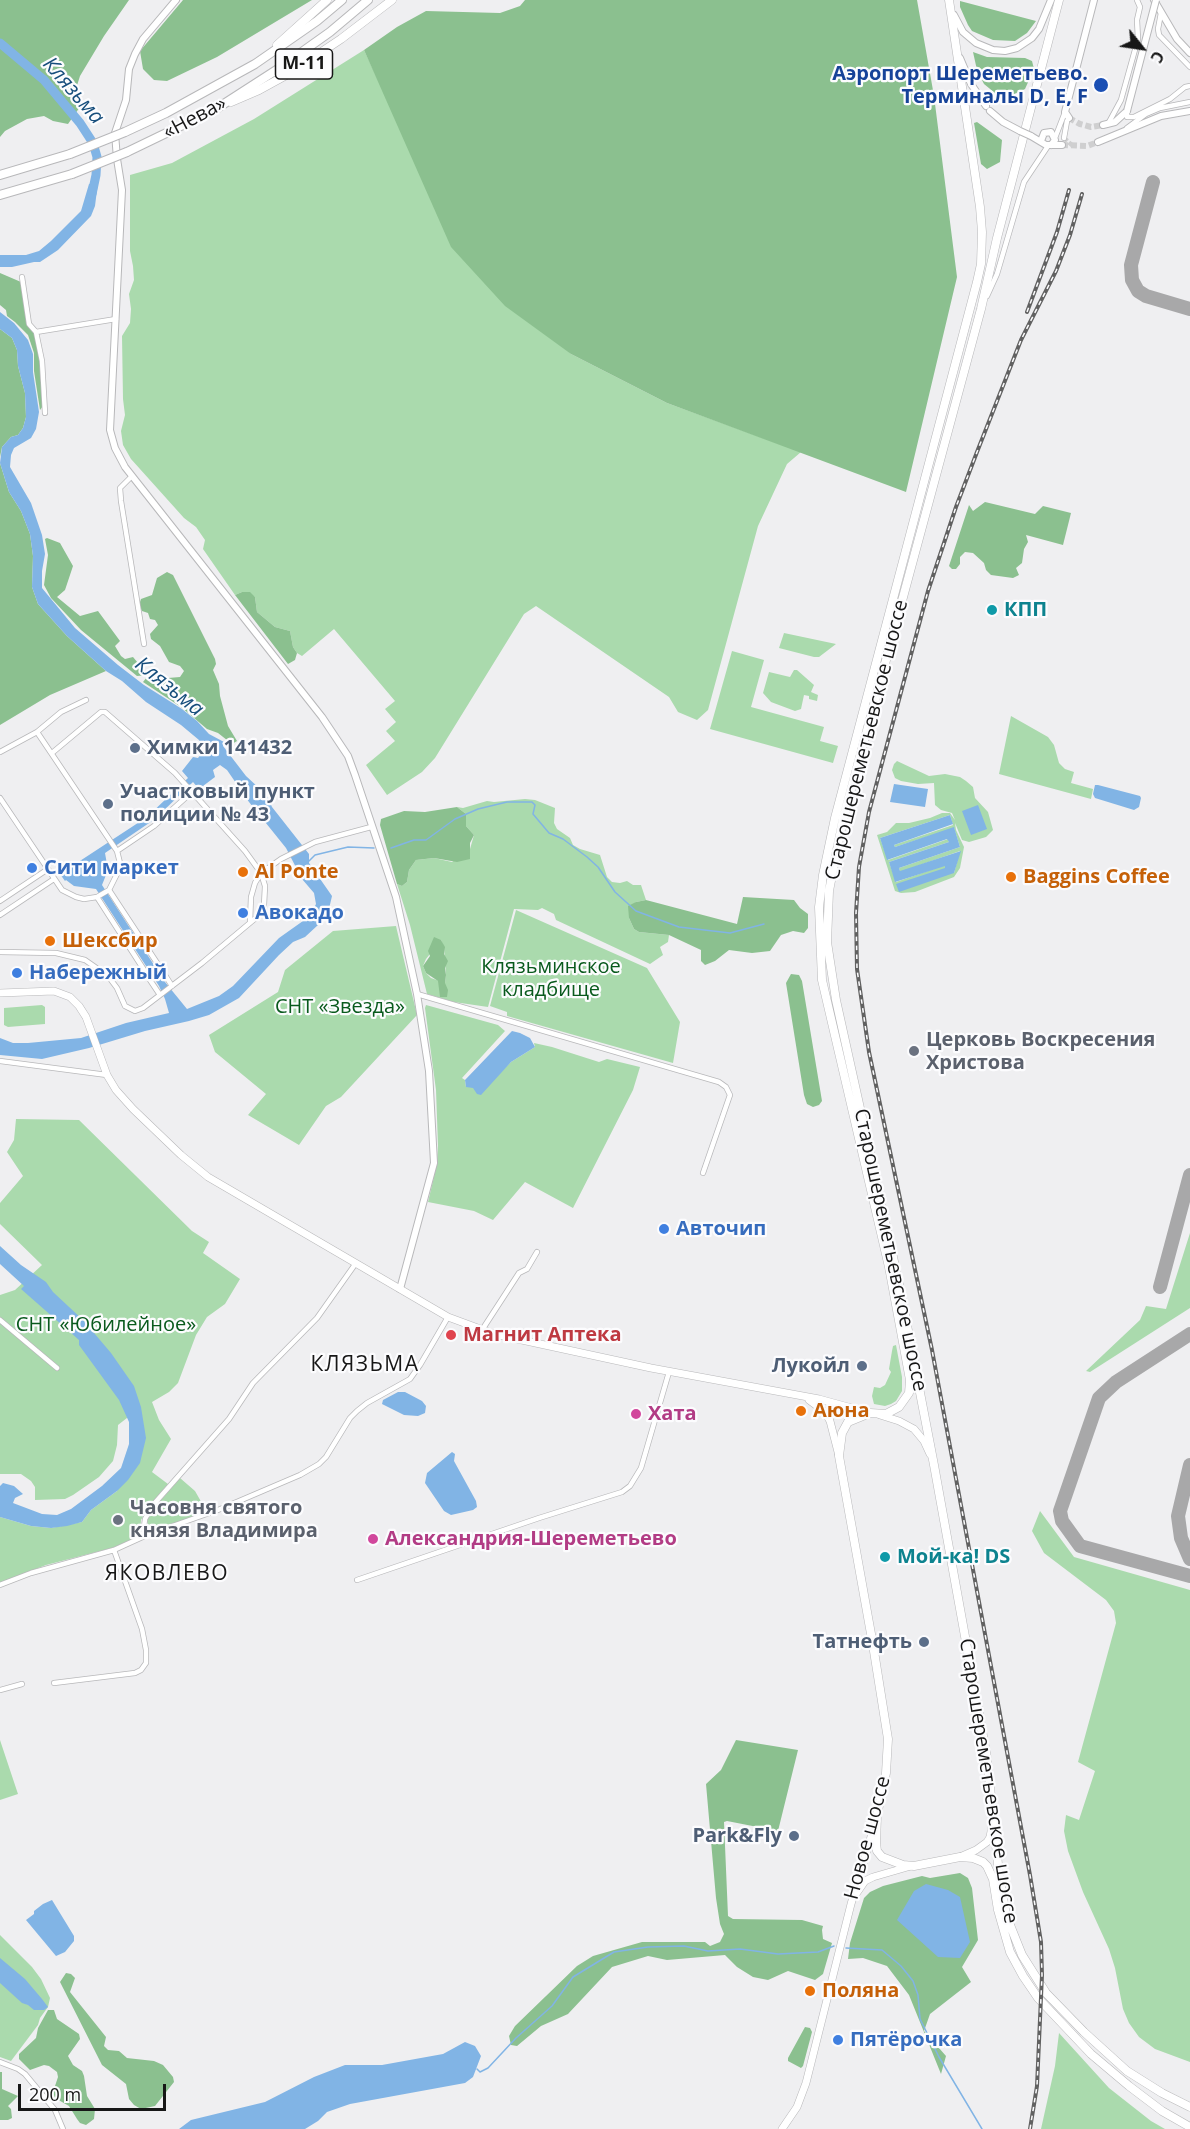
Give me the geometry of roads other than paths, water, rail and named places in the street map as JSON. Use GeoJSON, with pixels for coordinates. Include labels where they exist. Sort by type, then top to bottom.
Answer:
{"type":"FeatureCollection","features":[{"type":"Feature","properties":{"kind":"highway","name":"«Нева»"},"geometry":{"type":"LineString","coordinates":[[0,175],[70,154],[166,113],[255,64],[317,21],[342,0]]}},
{"type":"Feature","properties":{"kind":"highway","name":"«Нева»"},"geometry":{"type":"LineString","coordinates":[[0,195],[72,174],[127,152],[216,109],[330,32],[368,0]]}},
{"type":"Feature","properties":{"kind":"main road","name":"М-11"},"geometry":{"type":"LineString","coordinates":[[255,64],[327,0]]}},
{"type":"Feature","properties":{"kind":"main road","name":"М-11"},"geometry":{"type":"LineString","coordinates":[[216,109],[290,73],[341,39],[392,0]]}},
{"type":"Feature","properties":{"kind":"main road","name":"Старошереметьевское шоссе"},"geometry":{"type":"LineString","coordinates":[[879,1414],[899,1407],[909,1393],[910,1380],[868,1175],[822,980],[819,908],[824,867],[835,818],[977,282],[982,232],[949,0]]}},
{"type":"Feature","properties":{"kind":"main road","name":"Старошереметьевское шоссе"},"geometry":{"type":"LineString","coordinates":[[1059,0],[997,238],[981,309],[843,819],[831,873],[827,942],[834,990],[900,1284],[934,1465],[987,1758],[999,1874],[1006,1915],[1022,1955],[1038,1982],[1083,2032],[1127,2071],[1154,2089],[1190,2107]]}},
{"type":"Feature","properties":{"kind":"main road"},"geometry":{"type":"LineString","coordinates":[[0,993],[42,990],[64,994],[79,1006],[90,1025],[107,1075],[121,1097],[181,1155],[208,1177],[448,1317],[482,1330],[669,1372],[846,1405],[879,1414],[914,1429],[924,1441],[934,1465]]}},
{"type":"Feature","properties":{"kind":"main road"},"geometry":{"type":"LineString","coordinates":[[804,1397],[815,1402],[825,1412],[830,1421],[839,1456]]}},
{"type":"Feature","properties":{"kind":"main road","name":"Новое шоссе"},"geometry":{"type":"LineString","coordinates":[[782,2129],[797,2107],[806,2083],[886,1773],[888,1739],[839,1456],[844,1428],[854,1419],[870,1413]]}},
{"type":"Feature","properties":{"kind":"main road"},"geometry":{"type":"LineString","coordinates":[[877,1815],[878,1851],[887,1860],[914,1866]]}},
{"type":"Feature","properties":{"kind":"main road"},"geometry":{"type":"LineString","coordinates":[[851,1904],[860,1888],[873,1877],[960,1857],[976,1850],[990,1837],[993,1815]]}},
{"type":"Feature","properties":{"kind":"main road","name":"Старошереметьевское шоссе"},"geometry":{"type":"LineString","coordinates":[[960,1857],[974,1857],[987,1866],[993,1879],[998,1910],[1010,1952],[1038,1998],[1091,2054],[1121,2080],[1162,2111],[1190,2127]]}},
{"type":"Feature","properties":{"kind":"street"},"geometry":{"type":"LineString","coordinates":[[176,0],[143,39],[135,54],[129,69],[126,100],[115,133],[122,190],[110,430],[115,448],[132,476],[322,717],[338,741],[355,775],[396,897],[417,994],[429,1071],[434,1153],[421,1216],[400,1289]]}},
{"type":"Feature","properties":{"kind":"street"},"geometry":{"type":"LineString","coordinates":[[951,9],[959,27],[969,38],[987,49],[1005,51],[1022,46],[1032,38],[1039,29],[1051,0]]}},
{"type":"Feature","properties":{"kind":"street"},"geometry":{"type":"LineString","coordinates":[[955,40],[968,78],[988,109],[1003,122],[1050,145],[1063,141],[1094,0]]}},
{"type":"Feature","properties":{"kind":"street"},"geometry":{"type":"LineString","coordinates":[[1105,124],[1121,100],[1138,39],[1137,20],[1140,7],[1137,0]]}},
{"type":"Feature","properties":{"kind":"street"},"geometry":{"type":"LineString","coordinates":[[1155,0],[1174,34],[1190,53]]}},
{"type":"Feature","properties":{"kind":"street"},"geometry":{"type":"LineString","coordinates":[[1155,0],[1126,116],[1131,118],[1170,99],[1181,88],[1190,86]]}},
{"type":"Feature","properties":{"kind":"street"},"geometry":{"type":"LineString","coordinates":[[1161,11],[1158,28],[1160,35],[1190,67]]}},
{"type":"Feature","properties":{"kind":"street"},"geometry":{"type":"LineString","coordinates":[[1117,135],[1153,111],[1190,102]]}},
{"type":"Feature","properties":{"kind":"street"},"geometry":{"type":"LineString","coordinates":[[1105,124],[1122,117],[1127,111]]}},
{"type":"Feature","properties":{"kind":"street"},"geometry":{"type":"LineString","coordinates":[[1098,142],[1161,116],[1190,111]]}},
{"type":"Feature","properties":{"kind":"street"},"geometry":{"type":"LineString","coordinates":[[981,309],[997,274],[1024,182],[1054,142],[1067,117]]}},
{"type":"Feature","properties":{"kind":"street"},"geometry":{"type":"LineString","coordinates":[[1041,141],[1042,134],[1046,132],[1053,134],[1055,138]]}},
{"type":"Feature","properties":{"kind":"street"},"geometry":{"type":"LineString","coordinates":[[22,277],[28,324],[36,332],[42,361],[45,413]]}},
{"type":"Feature","properties":{"kind":"street"},"geometry":{"type":"LineString","coordinates":[[36,332],[116,319]]}},
{"type":"Feature","properties":{"kind":"street"},"geometry":{"type":"LineString","coordinates":[[132,476],[120,488],[144,644]]}},
{"type":"Feature","properties":{"kind":"street"},"geometry":{"type":"LineString","coordinates":[[0,752],[37,732],[61,712],[86,700]]}},
{"type":"Feature","properties":{"kind":"street"},"geometry":{"type":"LineString","coordinates":[[0,952],[56,953],[89,962],[108,976],[117,988],[123,1003],[132,1010],[144,1008],[250,922],[262,910],[266,899],[261,873],[245,851],[183,781],[103,711],[52,753]]}},
{"type":"Feature","properties":{"kind":"street"},"geometry":{"type":"LineString","coordinates":[[0,798],[62,890],[84,899],[108,891],[120,863],[116,850],[37,732]]}},
{"type":"Feature","properties":{"kind":"street"},"geometry":{"type":"LineString","coordinates":[[116,850],[154,826],[191,789]]}},
{"type":"Feature","properties":{"kind":"street"},"geometry":{"type":"LineString","coordinates":[[250,922],[251,897],[261,873],[281,859],[315,842],[371,827]]}},
{"type":"Feature","properties":{"kind":"street"},"geometry":{"type":"LineString","coordinates":[[0,901],[48,869]]}},
{"type":"Feature","properties":{"kind":"street"},"geometry":{"type":"LineString","coordinates":[[0,915],[54,879]]}},
{"type":"Feature","properties":{"kind":"street"},"geometry":{"type":"LineString","coordinates":[[108,891],[159,966]]}},
{"type":"Feature","properties":{"kind":"street"},"geometry":{"type":"LineString","coordinates":[[98,896],[147,973]]}},
{"type":"Feature","properties":{"kind":"street"},"geometry":{"type":"LineString","coordinates":[[163,972],[172,987]]}},
{"type":"Feature","properties":{"kind":"street"},"geometry":{"type":"LineString","coordinates":[[150,980],[161,995]]}},
{"type":"Feature","properties":{"kind":"street"},"geometry":{"type":"LineString","coordinates":[[417,994],[684,1071],[726,1087],[730,1095],[728,1103],[703,1173]]}},
{"type":"Feature","properties":{"kind":"street"},"geometry":{"type":"LineString","coordinates":[[0,1061],[107,1075]]}},
{"type":"Feature","properties":{"kind":"street"},"geometry":{"type":"LineString","coordinates":[[482,1330],[519,1273],[527,1269],[537,1252]]}},
{"type":"Feature","properties":{"kind":"street"},"geometry":{"type":"LineString","coordinates":[[147,1535],[144,1527],[145,1519],[153,1505],[229,1419],[253,1383],[317,1318],[356,1263]]}},
{"type":"Feature","properties":{"kind":"street"},"geometry":{"type":"LineString","coordinates":[[0,1585],[31,1572],[114,1550],[147,1535],[218,1510],[300,1475],[319,1464],[357,1411],[366,1403],[410,1379],[448,1317]]}},
{"type":"Feature","properties":{"kind":"street"},"geometry":{"type":"LineString","coordinates":[[0,1320],[57,1368]]}},
{"type":"Feature","properties":{"kind":"street"},"geometry":{"type":"LineString","coordinates":[[357,1580],[622,1492],[630,1486],[641,1468],[669,1372]]}},
{"type":"Feature","properties":{"kind":"street"},"geometry":{"type":"LineString","coordinates":[[54,1683],[135,1673],[141,1670],[146,1663],[142,1629],[114,1550]]}},
{"type":"Feature","properties":{"kind":"street"},"geometry":{"type":"LineString","coordinates":[[0,1690],[22,1684]]}},
{"type":"Feature","properties":{"kind":"street"},"geometry":{"type":"LineString","coordinates":[[0,2062],[18,2068],[26,2074],[55,2110],[63,2129]]}},
{"type":"Feature","properties":{"kind":"water"},"geometry":{"type":"Polygon","coordinates":[[[98,182],[95,206],[91,216],[58,250],[40,262],[0,267],[0,255],[26,255],[39,251],[51,241],[81,211],[89,184],[98,182]]]}},
{"type":"Feature","properties":{"kind":"water"},"geometry":{"type":"Polygon","coordinates":[[[0,312],[14,323],[28,340],[33,354],[33,372],[39,412],[36,429],[31,438],[14,448],[10,467],[31,503],[42,535],[45,554],[42,588],[75,628],[118,665],[182,709],[209,734],[224,742],[223,746],[246,776],[264,790],[272,807],[309,854],[309,863],[332,896],[328,913],[318,925],[305,937],[293,942],[239,998],[209,1015],[42,1059],[0,1055],[0,1038],[13,1043],[28,1043],[81,1038],[126,1023],[169,1013],[159,986],[96,889],[74,886],[65,881],[60,874],[147,817],[188,778],[182,771],[193,757],[198,758],[205,749],[199,740],[181,725],[106,671],[67,636],[38,604],[32,587],[33,556],[30,534],[21,511],[9,492],[0,463],[2,447],[11,437],[18,435],[26,417],[25,393],[18,366],[17,350],[12,338],[0,329],[0,312]],[[220,765],[213,770],[215,777],[199,789],[193,782],[155,819],[105,853],[108,870],[102,885],[165,982],[187,1009],[219,996],[233,986],[279,938],[310,916],[316,904],[314,893],[302,879],[286,848],[227,770],[220,765]]]}},
{"type":"Feature","properties":{"kind":"water"},"geometry":{"type":"Polygon","coordinates":[[[894,784],[928,789],[925,807],[890,802],[894,784]]]}},
{"type":"Feature","properties":{"kind":"water"},"geometry":{"type":"Polygon","coordinates":[[[1095,785],[1140,796],[1139,807],[1134,810],[1095,798],[1093,794],[1095,785]]]}},
{"type":"Feature","properties":{"kind":"water"},"geometry":{"type":"Polygon","coordinates":[[[978,805],[987,829],[971,835],[962,811],[978,805]]]}},
{"type":"Feature","properties":{"kind":"water"},"geometry":{"type":"Polygon","coordinates":[[[950,815],[953,824],[894,845],[895,847],[954,827],[960,847],[899,868],[900,871],[961,851],[954,873],[899,892],[896,884],[945,868],[945,866],[895,882],[889,862],[949,842],[947,839],[887,860],[880,838],[950,815]]]}},
{"type":"Feature","properties":{"kind":"water"},"geometry":{"type":"Polygon","coordinates":[[[512,1031],[530,1038],[535,1047],[511,1062],[481,1095],[477,1094],[473,1088],[466,1087],[465,1080],[512,1031]]]}},
{"type":"Feature","properties":{"kind":"water"},"geometry":{"type":"Polygon","coordinates":[[[0,1246],[21,1265],[46,1282],[53,1292],[83,1320],[111,1353],[134,1386],[141,1407],[146,1438],[140,1463],[128,1480],[91,1510],[82,1522],[51,1528],[31,1526],[0,1517],[0,1486],[3,1483],[14,1486],[23,1494],[15,1498],[13,1503],[42,1514],[57,1515],[71,1509],[102,1486],[121,1468],[129,1444],[129,1422],[119,1400],[79,1345],[79,1340],[21,1289],[24,1286],[0,1264],[0,1246]]]}},
{"type":"Feature","properties":{"kind":"water"},"geometry":{"type":"Polygon","coordinates":[[[398,1392],[405,1392],[422,1401],[426,1406],[425,1413],[418,1416],[404,1415],[382,1404],[383,1400],[398,1392]]]}},
{"type":"Feature","properties":{"kind":"water"},"geometry":{"type":"Polygon","coordinates":[[[452,1452],[455,1454],[454,1461],[477,1507],[451,1515],[444,1511],[425,1483],[427,1473],[452,1452]]]}},
{"type":"Feature","properties":{"kind":"water"},"geometry":{"type":"Polygon","coordinates":[[[926,1884],[948,1890],[960,1897],[970,1942],[960,1958],[938,1957],[897,1920],[914,1891],[926,1884]]]}},
{"type":"Feature","properties":{"kind":"water"},"geometry":{"type":"Polygon","coordinates":[[[52,1900],[74,1936],[74,1941],[65,1952],[56,1956],[26,1920],[43,1904],[52,1900]]]}},
{"type":"Feature","properties":{"kind":"water"},"geometry":{"type":"Polygon","coordinates":[[[0,1958],[25,1979],[48,2007],[44,2010],[34,2010],[22,2003],[0,1983],[0,1958]]]}},
{"type":"Feature","properties":{"kind":"water"},"geometry":{"type":"Polygon","coordinates":[[[465,2042],[475,2046],[481,2056],[473,2077],[465,2083],[350,2104],[327,2112],[305,2129],[179,2129],[191,2120],[265,2102],[314,2077],[345,2065],[382,2065],[443,2054],[465,2042]]]}},
{"type":"Feature","properties":{"kind":"waterway","name":"Клязьма"},"geometry":{"type":"LineString","coordinates":[[0,43],[44,80],[80,123],[93,143],[97,157],[92,194]]}},
{"type":"Feature","properties":{"kind":"waterway"},"geometry":{"type":"LineString","coordinates":[[391,848],[414,840],[426,840],[455,819],[478,809],[507,802],[532,802],[535,805],[533,814],[549,833],[563,839],[587,857],[598,867],[615,892],[636,911],[679,927],[730,933],[764,924]]}},
{"type":"Feature","properties":{"kind":"waterway"},"geometry":{"type":"LineString","coordinates":[[309,861],[315,855],[348,847],[374,848]]}},
{"type":"Feature","properties":{"kind":"waterway"},"geometry":{"type":"LineString","coordinates":[[477,2069],[480,2072],[488,2068],[516,2038],[552,2006],[573,1977],[614,1952],[648,1947],[684,1946],[708,1951],[740,1949],[778,1954],[818,1952],[834,1946]]}},
{"type":"Feature","properties":{"kind":"waterway"},"geometry":{"type":"LineString","coordinates":[[846,1948],[882,1950],[901,1966],[913,1981],[918,1995],[920,2019],[939,2057],[982,2129]]}},
{"type":"Feature","properties":{"kind":"tunnel"},"geometry":{"type":"LineString","coordinates":[[1069,118],[1091,127],[1103,125]]}},
{"type":"Feature","properties":{"kind":"tunnel"},"geometry":{"type":"LineString","coordinates":[[1064,138],[1073,146]]}},
{"type":"Feature","properties":{"kind":"tunnel"},"geometry":{"type":"LineString","coordinates":[[1062,145],[1087,146],[1098,142]]}},
{"type":"Feature","properties":{"kind":"railway"},"geometry":{"type":"LineString","coordinates":[[1027,312],[1057,232],[1069,190]]}},
{"type":"Feature","properties":{"kind":"railway"},"geometry":{"type":"LineString","coordinates":[[1030,2129],[1037,2086],[1042,1975],[1041,1942],[932,1350],[869,1052],[857,969],[856,913],[859,867],[869,812],[928,591],[977,452],[1021,340],[1056,271],[1082,194]]}},
{"type":"Feature","properties":{"kind":"place","name":"Аэропорт Шереметьево. Терминалы D, E, F"},"geometry":{"type":"Point","coordinates":[1101,85]}},
{"type":"Feature","properties":{"kind":"place","name":"КПП"},"geometry":{"type":"Point","coordinates":[992,610]}},
{"type":"Feature","properties":{"kind":"place","name":"Химки 141432"},"geometry":{"type":"Point","coordinates":[135,748]}},
{"type":"Feature","properties":{"kind":"place","name":"Участковый пункт полиции № 43"},"geometry":{"type":"Point","coordinates":[108,804]}},
{"type":"Feature","properties":{"kind":"place","name":"Сити маркет"},"geometry":{"type":"Point","coordinates":[32,868]}},
{"type":"Feature","properties":{"kind":"place","name":"Al Ponte"},"geometry":{"type":"Point","coordinates":[243,872]}},
{"type":"Feature","properties":{"kind":"place","name":"Baggins Coffee"},"geometry":{"type":"Point","coordinates":[1011,877]}},
{"type":"Feature","properties":{"kind":"place","name":"Авокадо"},"geometry":{"type":"Point","coordinates":[243,913]}},
{"type":"Feature","properties":{"kind":"place","name":"Шексбир"},"geometry":{"type":"Point","coordinates":[50,941]}},
{"type":"Feature","properties":{"kind":"place","name":"Набережный"},"geometry":{"type":"Point","coordinates":[17,973]}},
{"type":"Feature","properties":{"kind":"place","name":"Церковь Воскресения Христова"},"geometry":{"type":"Point","coordinates":[914,1051]}},
{"type":"Feature","properties":{"kind":"place","name":"Авточип"},"geometry":{"type":"Point","coordinates":[664,1229]}},
{"type":"Feature","properties":{"kind":"place","name":"Магнит Аптека"},"geometry":{"type":"Point","coordinates":[451,1335]}},
{"type":"Feature","properties":{"kind":"place","name":"Лукойл"},"geometry":{"type":"Point","coordinates":[862,1366]}},
{"type":"Feature","properties":{"kind":"place","name":"Аюна"},"geometry":{"type":"Point","coordinates":[801,1411]}},
{"type":"Feature","properties":{"kind":"place","name":"Хата"},"geometry":{"type":"Point","coordinates":[636,1414]}},
{"type":"Feature","properties":{"kind":"place","name":"Часовня святого князя Владимира"},"geometry":{"type":"Point","coordinates":[118,1520]}},
{"type":"Feature","properties":{"kind":"place","name":"Александрия-Шереметьево"},"geometry":{"type":"Point","coordinates":[373,1539]}},
{"type":"Feature","properties":{"kind":"place","name":"Мой-ка! DS"},"geometry":{"type":"Point","coordinates":[885,1557]}},
{"type":"Feature","properties":{"kind":"place","name":"Татнефть"},"geometry":{"type":"Point","coordinates":[924,1642]}},
{"type":"Feature","properties":{"kind":"place","name":"Park&Fly"},"geometry":{"type":"Point","coordinates":[794,1836]}},
{"type":"Feature","properties":{"kind":"place","name":"Поляна"},"geometry":{"type":"Point","coordinates":[810,1991]}},
{"type":"Feature","properties":{"kind":"place","name":"Пятёрочка"},"geometry":{"type":"Point","coordinates":[838,2040]}},
{"type":"Feature","properties":{"kind":"district","name":"КЛЯЗЬМА"},"geometry":{"type":"Point","coordinates":[365,1365]}},
{"type":"Feature","properties":{"kind":"district","name":"ЯКОВЛЕВО"},"geometry":{"type":"Point","coordinates":[167,1574]}},
{"type":"Feature","properties":{"kind":"park label","name":"Клязьминское кладбище"},"geometry":{"type":"Point","coordinates":[551,978]}},
{"type":"Feature","properties":{"kind":"park label","name":"СНТ «Звезда»"},"geometry":{"type":"Point","coordinates":[340,1007]}},
{"type":"Feature","properties":{"kind":"park label","name":"СНТ «Юбилейное»"},"geometry":{"type":"Point","coordinates":[106,1325]}}]}
